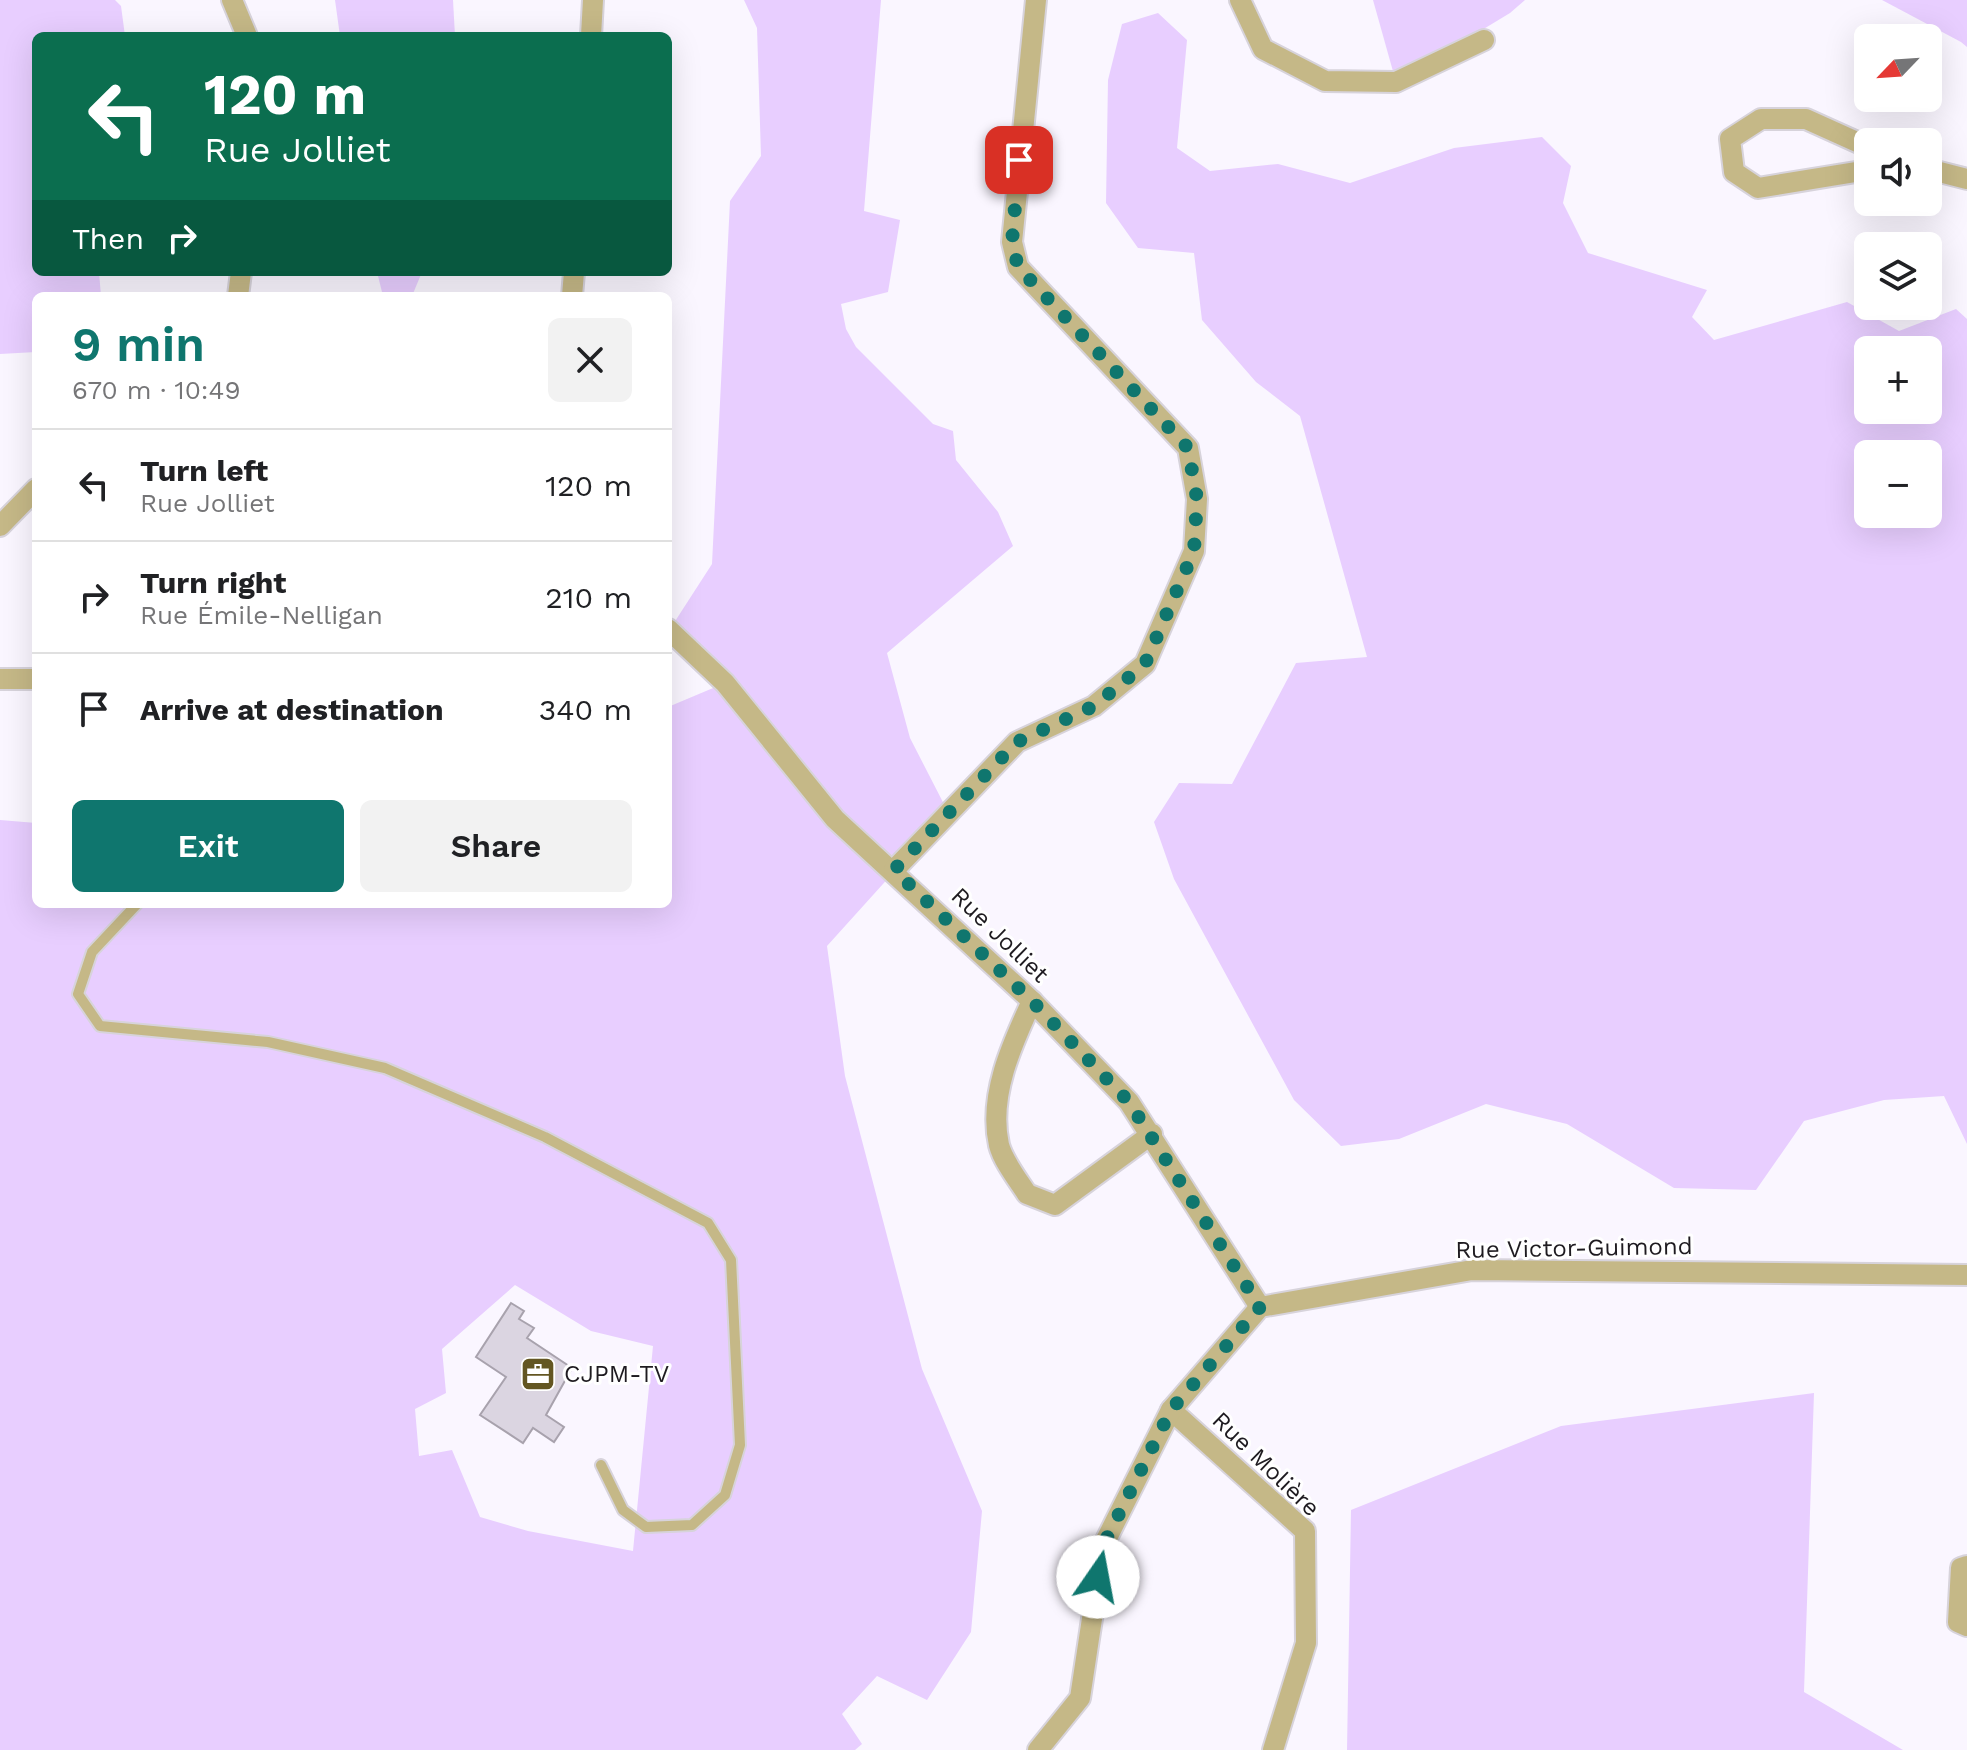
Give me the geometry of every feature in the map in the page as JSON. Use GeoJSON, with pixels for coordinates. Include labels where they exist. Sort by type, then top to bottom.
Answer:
{"type":"FeatureCollection","features":[{"type":"Feature","properties":{"kind":"street"},"geometry":{"type":"LineString","coordinates":[[232,0],[245,32]]}},
{"type":"Feature","properties":{"kind":"street"},"geometry":{"type":"LineString","coordinates":[[591,32],[593,0]]}},
{"type":"Feature","properties":{"kind":"street"},"geometry":{"type":"LineString","coordinates":[[894,870],[1017,742],[1094,706],[1145,664],[1194,551],[1197,499],[1188,448],[1018,267],[1012,242],[1036,0]]}},
{"type":"Feature","properties":{"kind":"street"},"geometry":{"type":"LineString","coordinates":[[1240,0],[1263,49],[1325,81],[1396,82],[1484,40]]}},
{"type":"Feature","properties":{"kind":"street"},"geometry":{"type":"LineString","coordinates":[[1854,141],[1806,119],[1761,119],[1730,139],[1734,172],[1758,188],[1854,172]]}},
{"type":"Feature","properties":{"kind":"street"},"geometry":{"type":"LineString","coordinates":[[1942,173],[1967,179]]}},
{"type":"Feature","properties":{"kind":"street"},"geometry":{"type":"LineString","coordinates":[[0,526],[32,493]]}},
{"type":"Feature","properties":{"kind":"street","name":"Rue Jolliet"},"geometry":{"type":"LineString","coordinates":[[672,633],[725,683],[835,819],[894,870],[1032,1001],[1129,1102],[1260,1307]]}},
{"type":"Feature","properties":{"kind":"street"},"geometry":{"type":"LineString","coordinates":[[0,679],[32,679]]}},
{"type":"Feature","properties":{"kind":"street"},"geometry":{"type":"LineString","coordinates":[[1032,1001],[1007,1053],[999,1094],[999,1146],[1027,1194],[1055,1205],[1152,1134]]}},
{"type":"Feature","properties":{"kind":"street","name":"Rue Victor-Guimond"},"geometry":{"type":"LineString","coordinates":[[1260,1307],[1472,1270],[1967,1275]]}},
{"type":"Feature","properties":{"kind":"street"},"geometry":{"type":"LineString","coordinates":[[1038,1750],[1080,1698],[1103,1546],[1171,1410],[1260,1307]]}},
{"type":"Feature","properties":{"kind":"street","name":"Rue Molière"},"geometry":{"type":"LineString","coordinates":[[1171,1410],[1305,1531],[1306,1643],[1273,1750]]}},
{"type":"Feature","properties":{"kind":"street"},"geometry":{"type":"LineString","coordinates":[[1967,1566],[1961,1568],[1958,1622],[1967,1626]]}},
{"type":"Feature","properties":{"kind":"lane"},"geometry":{"type":"LineString","coordinates":[[133,908],[92,952],[78,994],[100,1026],[268,1042],[385,1068],[545,1137],[708,1223],[731,1260],[738,1350],[740,1445],[725,1495],[692,1525],[646,1527],[623,1510],[601,1465]]}},
{"type":"Feature","properties":{"kind":"shaded area"},"geometry":{"type":"Polygon","coordinates":[[[0,0],[115,0],[121,6],[124,32],[32,32],[32,276],[99,276],[101,292],[32,292],[32,352],[0,354],[0,0]]]}},
{"type":"Feature","properties":{"kind":"shaded area"},"geometry":{"type":"Polygon","coordinates":[[[335,0],[453,0],[455,32],[339,32],[335,0]]]}},
{"type":"Feature","properties":{"kind":"shaded area"},"geometry":{"type":"Polygon","coordinates":[[[744,0],[881,0],[864,211],[900,220],[888,292],[841,304],[846,329],[856,347],[933,424],[953,431],[956,460],[998,512],[1013,546],[887,653],[910,738],[948,812],[827,946],[845,1076],[922,1369],[982,1511],[971,1632],[927,1700],[877,1676],[842,1714],[862,1744],[855,1750],[0,1750],[0,820],[32,823],[32,908],[672,908],[672,705],[725,683],[672,631],[672,626],[712,564],[730,201],[761,156],[757,28],[744,0]],[[515,1285],[442,1349],[446,1393],[415,1409],[419,1456],[452,1450],[480,1517],[528,1531],[633,1551],[653,1346],[591,1331],[515,1285]]]}},
{"type":"Feature","properties":{"kind":"shaded area"},"geometry":{"type":"Polygon","coordinates":[[[1373,0],[1525,0],[1510,13],[1396,82],[1373,0]]]}},
{"type":"Feature","properties":{"kind":"shaded area"},"geometry":{"type":"Polygon","coordinates":[[[1882,0],[1967,0],[1967,47],[1942,32],[1942,24],[1927,24],[1882,0]]]}},
{"type":"Feature","properties":{"kind":"shaded area"},"geometry":{"type":"Polygon","coordinates":[[[1158,13],[1187,40],[1177,148],[1210,171],[1278,164],[1350,183],[1454,148],[1542,137],[1571,166],[1563,203],[1588,253],[1707,290],[1692,317],[1714,340],[1847,302],[1854,306],[1854,320],[1879,320],[1899,331],[1928,320],[1942,320],[1942,314],[1956,309],[1967,319],[1967,1144],[1944,1096],[1884,1100],[1804,1121],[1756,1190],[1674,1188],[1567,1124],[1486,1104],[1399,1139],[1341,1146],[1294,1100],[1174,879],[1154,822],[1179,783],[1232,784],[1296,663],[1367,657],[1300,416],[1256,382],[1202,320],[1194,253],[1138,248],[1106,203],[1108,80],[1122,24],[1158,13]]]}},
{"type":"Feature","properties":{"kind":"shaded area"},"geometry":{"type":"Polygon","coordinates":[[[378,276],[420,276],[414,292],[382,292],[378,276]]]}},
{"type":"Feature","properties":{"kind":"shaded area"},"geometry":{"type":"Polygon","coordinates":[[[1814,1393],[1804,1692],[1903,1750],[1347,1750],[1351,1510],[1561,1426],[1814,1393]]]}},
{"type":"Feature","properties":{"kind":"building","name":"CJPM-TV"},"geometry":{"type":"Polygon","coordinates":[[[511,1303],[524,1311],[519,1319],[534,1328],[527,1338],[572,1368],[546,1415],[564,1427],[554,1442],[533,1428],[523,1443],[480,1415],[506,1377],[476,1357],[511,1303]]]}},
{"type":"Feature","properties":{"kind":"place","name":"CJPM-TV"},"geometry":{"type":"Point","coordinates":[538,1374]}},
{"type":"Feature","properties":{"kind":"route"},"geometry":{"type":"LineString","coordinates":[[1019,160],[1012,242],[1018,267],[1188,448],[1197,499],[1194,551],[1145,664],[1094,706],[1017,742],[894,870],[1032,1001],[1129,1102],[1260,1307],[1171,1410],[1103,1546],[1098,1577]]}}]}
